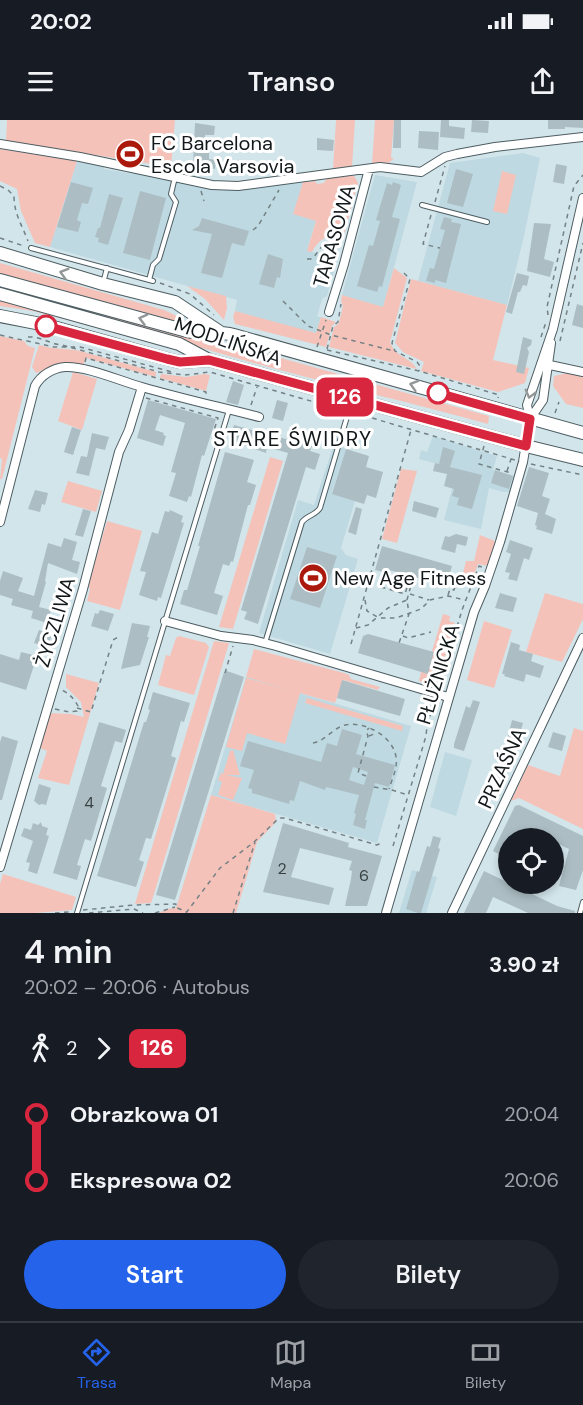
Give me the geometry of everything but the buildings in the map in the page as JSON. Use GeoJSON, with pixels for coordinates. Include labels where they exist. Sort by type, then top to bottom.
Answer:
{"type":"FeatureCollection","features":[{"type":"Feature","properties":{"kind":"main road"},"geometry":{"type":"LineString","coordinates":[[0,253],[103,284],[175,302],[220,326]]}},
{"type":"Feature","properties":{"kind":"main road","name":"MODLIŃSKA"},"geometry":{"type":"LineString","coordinates":[[0,280],[187,331],[198,333],[220,326],[495,409],[583,433]]}},
{"type":"Feature","properties":{"kind":"main road","name":"MODLIŃSKA"},"geometry":{"type":"LineString","coordinates":[[0,294],[179,344],[209,360],[351,406],[488,435],[583,460]]}},
{"type":"Feature","properties":{"kind":"main road"},"geometry":{"type":"LineString","coordinates":[[0,316],[180,362],[209,360]]}},
{"type":"Feature","properties":{"kind":"street"},"geometry":{"type":"LineString","coordinates":[[0,144],[198,183],[238,186],[285,178],[384,167],[421,172],[445,157],[457,154],[495,147],[583,137]]}},
{"type":"Feature","properties":{"kind":"street","name":"TARASOWA"},"geometry":{"type":"LineString","coordinates":[[329,312],[369,169]]}},
{"type":"Feature","properties":{"kind":"street"},"geometry":{"type":"LineString","coordinates":[[530,419],[527,405],[544,364],[583,198]]}},
{"type":"Feature","properties":{"kind":"street"},"geometry":{"type":"LineString","coordinates":[[544,364],[583,372]]}},
{"type":"Feature","properties":{"kind":"street"},"geometry":{"type":"LineString","coordinates":[[530,419],[543,400],[544,364]]}},
{"type":"Feature","properties":{"kind":"street"},"geometry":{"type":"LineString","coordinates":[[0,522],[35,386],[44,375],[56,369],[70,367],[83,370],[259,417]]}},
{"type":"Feature","properties":{"kind":"street","name":"ŻYCZLIWA"},"geometry":{"type":"LineString","coordinates":[[0,867],[83,589],[119,452],[129,430],[142,387]]}},
{"type":"Feature","properties":{"kind":"street","name":"PŁUŻNICKA"},"geometry":{"type":"LineString","coordinates":[[386,913],[474,612],[500,542],[523,462],[530,419]]}},
{"type":"Feature","properties":{"kind":"street"},"geometry":{"type":"LineString","coordinates":[[165,621],[221,636],[264,643],[448,697]]}},
{"type":"Feature","properties":{"kind":"street","name":"PRZAŚNA"},"geometry":{"type":"LineString","coordinates":[[452,913],[583,638]]}},
{"type":"Feature","properties":{"kind":"lane"},"geometry":{"type":"LineString","coordinates":[[31,248],[151,281],[153,265],[159,259],[176,202],[171,194],[175,177]]}},
{"type":"Feature","properties":{"kind":"lane"},"geometry":{"type":"LineString","coordinates":[[423,205],[488,222]]}},
{"type":"Feature","properties":{"kind":"lane"},"geometry":{"type":"LineString","coordinates":[[103,284],[107,268]]}},
{"type":"Feature","properties":{"kind":"lane"},"geometry":{"type":"LineString","coordinates":[[264,643],[302,522],[320,508],[351,406]]}},
{"type":"Feature","properties":{"kind":"lane"},"geometry":{"type":"LineString","coordinates":[[77,912],[229,410]]}},
{"type":"Feature","properties":{"kind":"lane"},"geometry":{"type":"LineString","coordinates":[[580,913],[583,902]]}},
{"type":"Feature","properties":{"kind":"path"},"geometry":{"type":"LineString","coordinates":[[438,169],[446,162]]}},
{"type":"Feature","properties":{"kind":"path"},"geometry":{"type":"LineString","coordinates":[[541,336],[548,315],[547,307],[573,186],[583,175]]}},
{"type":"Feature","properties":{"kind":"path"},"geometry":{"type":"LineString","coordinates":[[253,230],[258,226],[285,178]]}},
{"type":"Feature","properties":{"kind":"path"},"geometry":{"type":"LineString","coordinates":[[198,183],[204,201]]}},
{"type":"Feature","properties":{"kind":"path"},"geometry":{"type":"LineString","coordinates":[[0,186],[14,196],[16,216],[31,248]]}},
{"type":"Feature","properties":{"kind":"path"},"geometry":{"type":"LineString","coordinates":[[0,239],[31,248]]}},
{"type":"Feature","properties":{"kind":"path"},"geometry":{"type":"LineString","coordinates":[[307,260],[312,259],[325,242],[342,241]]}},
{"type":"Feature","properties":{"kind":"path"},"geometry":{"type":"LineString","coordinates":[[559,344],[583,243]]}},
{"type":"Feature","properties":{"kind":"path"},"geometry":{"type":"LineString","coordinates":[[395,351],[392,342],[410,279],[404,273]]}},
{"type":"Feature","properties":{"kind":"path"},"geometry":{"type":"LineString","coordinates":[[151,281],[190,294],[220,326]]}},
{"type":"Feature","properties":{"kind":"path"},"geometry":{"type":"LineString","coordinates":[[283,301],[308,326],[331,335],[395,351],[417,362],[420,366],[419,372]]}},
{"type":"Feature","properties":{"kind":"path"},"geometry":{"type":"LineString","coordinates":[[315,347],[329,312]]}},
{"type":"Feature","properties":{"kind":"path"},"geometry":{"type":"LineString","coordinates":[[333,326],[327,350],[419,372],[499,395],[495,409]]}},
{"type":"Feature","properties":{"kind":"path"},"geometry":{"type":"LineString","coordinates":[[0,335],[54,347],[68,346]]}},
{"type":"Feature","properties":{"kind":"path"},"geometry":{"type":"LineString","coordinates":[[28,337],[159,372],[185,375],[210,372],[257,386],[351,406],[411,429],[483,450],[511,459],[518,460],[513,474],[479,464],[483,450],[488,435]]}},
{"type":"Feature","properties":{"kind":"path"},"geometry":{"type":"LineString","coordinates":[[83,370],[86,358],[206,392],[204,404]]}},
{"type":"Feature","properties":{"kind":"path"},"geometry":{"type":"LineString","coordinates":[[249,415],[257,386]]}},
{"type":"Feature","properties":{"kind":"path"},"geometry":{"type":"LineString","coordinates":[[139,396],[218,418],[214,430],[212,429]]}},
{"type":"Feature","properties":{"kind":"path"},"geometry":{"type":"LineString","coordinates":[[351,644],[411,429]]}},
{"type":"Feature","properties":{"kind":"path"},"geometry":{"type":"LineString","coordinates":[[507,472],[511,459]]}},
{"type":"Feature","properties":{"kind":"path"},"geometry":{"type":"LineString","coordinates":[[523,462],[583,475]]}},
{"type":"Feature","properties":{"kind":"path"},"geometry":{"type":"LineString","coordinates":[[381,587],[405,594],[411,576]]}},
{"type":"Feature","properties":{"kind":"path"},"geometry":{"type":"LineString","coordinates":[[448,596],[450,589],[454,590],[458,577]]}},
{"type":"Feature","properties":{"kind":"path"},"geometry":{"type":"LineString","coordinates":[[399,643],[409,614],[407,600],[411,585],[408,584]]}},
{"type":"Feature","properties":{"kind":"path"},"geometry":{"type":"LineString","coordinates":[[409,594],[430,600],[448,596],[466,601]]}},
{"type":"Feature","properties":{"kind":"path"},"geometry":{"type":"LineString","coordinates":[[364,597],[367,611],[377,617],[396,618],[421,609],[430,600]]}},
{"type":"Feature","properties":{"kind":"path"},"geometry":{"type":"LineString","coordinates":[[355,628],[368,625],[388,608],[407,600]]}},
{"type":"Feature","properties":{"kind":"path"},"geometry":{"type":"LineString","coordinates":[[402,636],[408,638],[431,632]]}},
{"type":"Feature","properties":{"kind":"path"},"geometry":{"type":"LineString","coordinates":[[77,708],[91,712],[113,640],[118,637]]}},
{"type":"Feature","properties":{"kind":"path"},"geometry":{"type":"LineString","coordinates":[[225,673],[234,642]]}},
{"type":"Feature","properties":{"kind":"path"},"geometry":{"type":"LineString","coordinates":[[52,688],[68,693],[75,700],[77,708]]}},
{"type":"Feature","properties":{"kind":"path"},"geometry":{"type":"LineString","coordinates":[[49,703],[53,708],[69,712],[76,711],[77,708]]}},
{"type":"Feature","properties":{"kind":"path"},"geometry":{"type":"LineString","coordinates":[[313,743],[319,742],[327,734],[344,725],[360,725],[373,730],[390,743],[397,759],[389,789]]}},
{"type":"Feature","properties":{"kind":"path"},"geometry":{"type":"LineString","coordinates":[[366,776],[358,774],[368,736],[366,731],[369,728]]}},
{"type":"Feature","properties":{"kind":"path"},"geometry":{"type":"LineString","coordinates":[[368,736],[374,734],[373,730]]}},
{"type":"Feature","properties":{"kind":"path"},"geometry":{"type":"LineString","coordinates":[[374,787],[408,795]]}},
{"type":"Feature","properties":{"kind":"path"},"geometry":{"type":"LineString","coordinates":[[55,913],[134,905],[176,904],[176,907],[187,913],[220,868],[255,842],[274,821],[283,818],[378,845],[383,842]]}},
{"type":"Feature","properties":{"kind":"path"},"geometry":{"type":"LineString","coordinates":[[233,913],[255,842]]}},
{"type":"Feature","properties":{"kind":"path"},"geometry":{"type":"LineString","coordinates":[[155,913],[169,907],[176,907]]}},
{"type":"Feature","properties":{"kind":"path"},"geometry":{"type":"LineString","coordinates":[[89,913],[134,909],[143,913]]}},
{"type":"Feature","properties":{"kind":"shaded area","name":"FC Barcelona Escola Varsovia"},"geometry":{"type":"Polygon","coordinates":[[[7,120],[175,120],[171,167],[6,141],[7,120]]]}},
{"type":"Feature","properties":{"kind":"shaded area"},"geometry":{"type":"Polygon","coordinates":[[[336,120],[355,120],[352,167],[333,169],[336,120]]]}},
{"type":"Feature","properties":{"kind":"shaded area"},"geometry":{"type":"Polygon","coordinates":[[[375,120],[394,120],[391,158],[394,158],[389,163],[372,164],[375,120]]]}},
{"type":"Feature","properties":{"kind":"shaded area"},"geometry":{"type":"Polygon","coordinates":[[[0,149],[77,161],[50,247],[35,243],[21,211],[17,189],[0,181],[0,149]]]}},
{"type":"Feature","properties":{"kind":"shaded area"},"geometry":{"type":"Polygon","coordinates":[[[523,153],[540,158],[507,305],[418,281],[450,163],[523,153]]]}},
{"type":"Feature","properties":{"kind":"shaded area"},"geometry":{"type":"Polygon","coordinates":[[[77,161],[104,166],[104,169],[133,174],[134,171],[210,188],[246,189],[303,182],[294,214],[316,220],[307,250],[337,260],[327,296],[322,299],[317,317],[321,317],[316,334],[235,311],[237,300],[50,247],[77,161]]]}},
{"type":"Feature","properties":{"kind":"shaded area"},"geometry":{"type":"Polygon","coordinates":[[[502,171],[516,175],[507,214],[493,211],[502,171]]]}},
{"type":"Feature","properties":{"kind":"shaded area"},"geometry":{"type":"Polygon","coordinates":[[[349,174],[355,177],[358,183],[343,238],[324,238],[312,252],[307,251],[316,221],[293,214],[303,182],[324,183],[328,176],[349,174]]]}},
{"type":"Feature","properties":{"kind":"shaded area"},"geometry":{"type":"Polygon","coordinates":[[[375,175],[417,182],[383,308],[342,295],[375,175]]]}},
{"type":"Feature","properties":{"kind":"shaded area"},"geometry":{"type":"Polygon","coordinates":[[[0,263],[164,310],[190,325],[106,302],[99,328],[33,311],[0,306],[0,263]]]}},
{"type":"Feature","properties":{"kind":"shaded area"},"geometry":{"type":"Polygon","coordinates":[[[394,268],[407,278],[390,342],[399,354],[417,369],[329,347],[334,327],[339,323],[343,306],[342,295],[383,307],[394,268]]]}},
{"type":"Feature","properties":{"kind":"shaded area"},"geometry":{"type":"Polygon","coordinates":[[[411,279],[507,305],[493,360],[529,368],[525,383],[498,392],[421,371],[424,362],[403,352],[395,343],[411,279]]]}},
{"type":"Feature","properties":{"kind":"shaded area"},"geometry":{"type":"Polygon","coordinates":[[[187,286],[226,296],[227,308],[224,320],[205,299],[187,286]]]}},
{"type":"Feature","properties":{"kind":"shaded area"},"geometry":{"type":"Polygon","coordinates":[[[235,311],[316,333],[321,317],[336,322],[332,326],[326,347],[235,324],[233,317],[235,311]]]}},
{"type":"Feature","properties":{"kind":"shaded area"},"geometry":{"type":"Polygon","coordinates":[[[106,315],[171,333],[241,347],[489,416],[488,424],[233,357],[105,319],[106,315]]]}},
{"type":"Feature","properties":{"kind":"shaded area"},"geometry":{"type":"Polygon","coordinates":[[[0,336],[24,341],[28,346],[35,348],[2,479],[0,479],[2,459],[0,458],[0,336]]]}},
{"type":"Feature","properties":{"kind":"shaded area"},"geometry":{"type":"Polygon","coordinates":[[[39,345],[80,351],[156,372],[156,377],[86,358],[83,366],[65,362],[36,373],[32,367],[39,345]]]}},
{"type":"Feature","properties":{"kind":"shaded area"},"geometry":{"type":"Polygon","coordinates":[[[73,372],[97,379],[82,430],[58,421],[73,372]]]}},
{"type":"Feature","properties":{"kind":"shaded area"},"geometry":{"type":"Polygon","coordinates":[[[568,373],[583,377],[583,408],[566,404],[553,386],[554,376],[568,373]]]}},
{"type":"Feature","properties":{"kind":"shaded area"},"geometry":{"type":"Polygon","coordinates":[[[161,374],[186,377],[210,375],[206,391],[160,378],[161,374]]]}},
{"type":"Feature","properties":{"kind":"shaded area"},"geometry":{"type":"Polygon","coordinates":[[[433,436],[497,456],[493,470],[515,476],[510,492],[489,488],[481,529],[444,520],[457,469],[419,459],[421,450],[427,452],[433,436]]]}},
{"type":"Feature","properties":{"kind":"shaded area"},"geometry":{"type":"Polygon","coordinates":[[[334,444],[346,449],[332,493],[355,501],[341,548],[346,555],[358,559],[330,654],[259,633],[298,500],[314,505],[334,444]]]}},
{"type":"Feature","properties":{"kind":"shaded area"},"geometry":{"type":"Polygon","coordinates":[[[270,457],[283,461],[233,629],[219,627],[270,457]]]}},
{"type":"Feature","properties":{"kind":"shaded area"},"geometry":{"type":"Polygon","coordinates":[[[401,469],[417,471],[397,543],[382,539],[401,469]]]}},
{"type":"Feature","properties":{"kind":"shaded area"},"geometry":{"type":"Polygon","coordinates":[[[68,481],[102,491],[96,512],[61,502],[68,481]]]}},
{"type":"Feature","properties":{"kind":"shaded area"},"geometry":{"type":"Polygon","coordinates":[[[107,521],[142,531],[120,610],[87,601],[90,589],[88,585],[107,521]]]}},
{"type":"Feature","properties":{"kind":"shaded area"},"geometry":{"type":"Polygon","coordinates":[[[480,535],[495,541],[488,566],[478,564],[473,578],[463,573],[466,561],[474,561],[480,535]]]}},
{"type":"Feature","properties":{"kind":"shaded area"},"geometry":{"type":"Polygon","coordinates":[[[545,593],[583,604],[583,619],[562,662],[526,652],[545,593]]]}},
{"type":"Feature","properties":{"kind":"shaded area"},"geometry":{"type":"Polygon","coordinates":[[[443,614],[450,616],[449,621],[455,623],[437,684],[434,686],[419,681],[421,672],[433,652],[443,614]]]}},
{"type":"Feature","properties":{"kind":"shaded area"},"geometry":{"type":"Polygon","coordinates":[[[484,621],[512,630],[494,688],[467,680],[484,621]]]}},
{"type":"Feature","properties":{"kind":"shaded area"},"geometry":{"type":"Polygon","coordinates":[[[179,636],[206,643],[209,647],[194,695],[158,685],[166,655],[170,656],[176,638],[179,636]]]}},
{"type":"Feature","properties":{"kind":"shaded area"},"geometry":{"type":"Polygon","coordinates":[[[214,641],[229,643],[154,894],[151,903],[135,904],[214,641]]]}},
{"type":"Feature","properties":{"kind":"shaded area"},"geometry":{"type":"Polygon","coordinates":[[[254,649],[344,673],[351,679],[380,687],[378,690],[343,680],[335,703],[300,693],[285,744],[247,733],[242,751],[226,747],[246,678],[288,690],[246,677],[254,649]]]}},
{"type":"Feature","properties":{"kind":"shaded area"},"geometry":{"type":"Polygon","coordinates":[[[66,674],[99,683],[69,785],[38,778],[47,751],[40,748],[49,713],[84,717],[81,702],[66,687],[66,674]]]}},
{"type":"Feature","properties":{"kind":"shaded area"},"geometry":{"type":"Polygon","coordinates":[[[246,677],[411,726],[377,843],[211,795],[246,677]]]}},
{"type":"Feature","properties":{"kind":"shaded area"},"geometry":{"type":"Polygon","coordinates":[[[307,698],[403,726],[402,731],[305,703],[307,698]]]}},
{"type":"Feature","properties":{"kind":"shaded area"},"geometry":{"type":"Polygon","coordinates":[[[574,728],[583,731],[583,829],[519,798],[511,801],[528,765],[560,776],[574,728]]]}},
{"type":"Feature","properties":{"kind":"shaded area"},"geometry":{"type":"Polygon","coordinates":[[[233,750],[240,775],[226,775],[242,778],[233,800],[218,795],[222,782],[218,780],[221,773],[223,774],[230,751],[233,750]]]}},
{"type":"Feature","properties":{"kind":"shaded area"},"geometry":{"type":"Polygon","coordinates":[[[445,752],[472,760],[456,816],[430,807],[445,752]]]}},
{"type":"Feature","properties":{"kind":"shaded area"},"geometry":{"type":"Polygon","coordinates":[[[211,795],[275,814],[276,822],[257,842],[236,913],[159,913],[176,908],[211,795]]]}},
{"type":"Feature","properties":{"kind":"shaded area"},"geometry":{"type":"Polygon","coordinates":[[[412,870],[437,877],[426,913],[399,913],[412,870]]]}},
{"type":"Feature","properties":{"kind":"shaded area"},"geometry":{"type":"Polygon","coordinates":[[[3,874],[76,897],[72,910],[0,913],[0,884],[3,874]]]}},
{"type":"Feature","properties":{"kind":"bus line","name":"126"},"geometry":{"type":"LineString","coordinates":[[46,326],[180,362],[209,360],[526,446],[530,419],[438,393]]}},
{"type":"Feature","properties":{"kind":"place","name":"FC Barcelona Escola Varsovia"},"geometry":{"type":"Point","coordinates":[130,154]}},
{"type":"Feature","properties":{"kind":"place","name":"New Age Fitness"},"geometry":{"type":"Point","coordinates":[313,578]}},
{"type":"Feature","properties":{"kind":"district","name":"STARE ŚWIDRY"},"geometry":{"type":"Point","coordinates":[293,439]}}]}
